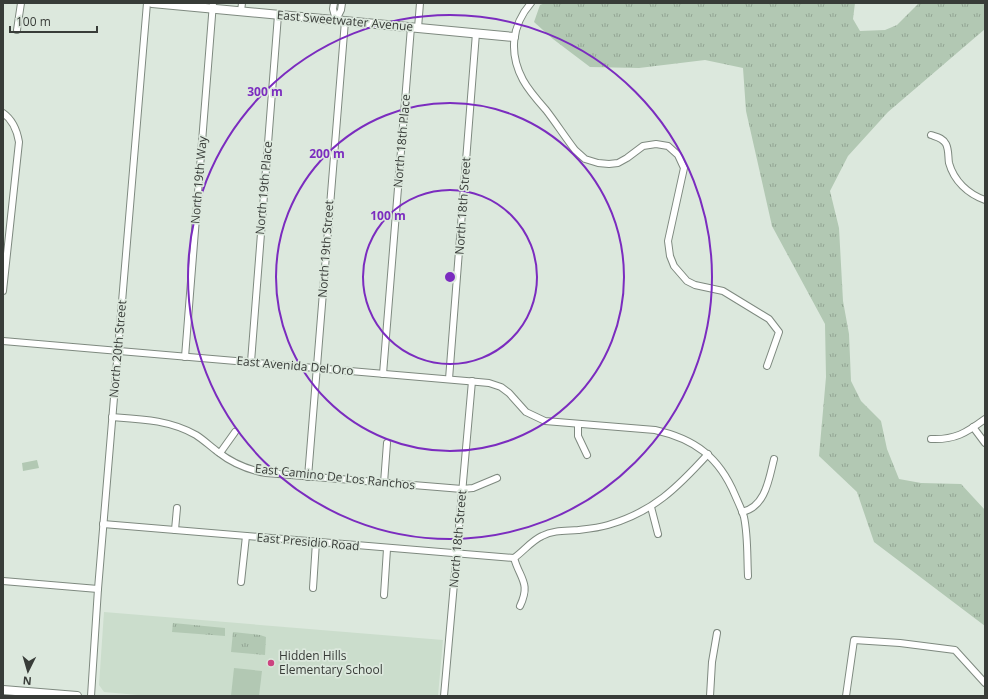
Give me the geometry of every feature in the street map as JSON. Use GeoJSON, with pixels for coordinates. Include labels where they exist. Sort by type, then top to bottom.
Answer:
{"type":"FeatureCollection","features":[{"type":"Feature","properties":{"kind":"street"},"geometry":{"type":"LineString","coordinates":[[18,30],[21,3]]}},
{"type":"Feature","properties":{"kind":"street","name":"North 20th Street"},"geometry":{"type":"LineString","coordinates":[[91,696],[103,524],[147,3]]}},
{"type":"Feature","properties":{"kind":"street","name":"East Sweetwater Avenue"},"geometry":{"type":"LineString","coordinates":[[152,3],[242,7],[278,15],[415,27],[514,38]]}},
{"type":"Feature","properties":{"kind":"street"},"geometry":{"type":"LineString","coordinates":[[334,3],[333,9],[336,20]]}},
{"type":"Feature","properties":{"kind":"street"},"geometry":{"type":"LineString","coordinates":[[336,20],[341,10],[342,3]]}},
{"type":"Feature","properties":{"kind":"street","name":"North 18th Place"},"geometry":{"type":"LineString","coordinates":[[383,374],[415,27],[420,3]]}},
{"type":"Feature","properties":{"kind":"street"},"geometry":{"type":"LineString","coordinates":[[531,3],[523,12],[516,27],[514,38],[515,63],[524,82],[575,150],[585,159],[598,163],[618,163],[643,146],[656,144],[668,146],[678,155],[684,168],[668,241],[670,256],[674,266],[687,280],[695,285],[723,291],[769,319],[779,332],[766,366]]}},
{"type":"Feature","properties":{"kind":"street","name":"North 19th Way"},"geometry":{"type":"LineString","coordinates":[[185,357],[212,6]]}},
{"type":"Feature","properties":{"kind":"street","name":"North 19th Place"},"geometry":{"type":"LineString","coordinates":[[251,362],[278,15]]}},
{"type":"Feature","properties":{"kind":"street","name":"North 19th Street"},"geometry":{"type":"LineString","coordinates":[[308,476],[345,21]]}},
{"type":"Feature","properties":{"kind":"street","name":"North 18th Street"},"geometry":{"type":"LineString","coordinates":[[449,379],[476,33]]}},
{"type":"Feature","properties":{"kind":"street"},"geometry":{"type":"LineString","coordinates":[[3,113],[12,122],[18,132],[19,142],[3,291]]}},
{"type":"Feature","properties":{"kind":"street"},"geometry":{"type":"LineString","coordinates":[[931,135],[943,140],[947,145],[951,168],[961,184],[974,196],[985,200]]}},
{"type":"Feature","properties":{"kind":"street","name":"East Avenida Del Oro"},"geometry":{"type":"LineString","coordinates":[[3,341],[489,383],[509,393],[526,412],[545,421],[655,430],[670,434],[692,443],[708,454],[729,481],[742,512],[746,531],[748,576]]}},
{"type":"Feature","properties":{"kind":"street","name":"North 18th Street"},"geometry":{"type":"LineString","coordinates":[[444,696],[472,381]]}},
{"type":"Feature","properties":{"kind":"street","name":"East Camino De Los Ranchos"},"geometry":{"type":"LineString","coordinates":[[112,417],[157,421],[171,424],[196,436],[220,454],[249,469],[266,473],[462,489],[473,488],[497,478]]}},
{"type":"Feature","properties":{"kind":"street"},"geometry":{"type":"LineString","coordinates":[[931,439],[945,440],[959,435],[985,419]]}},
{"type":"Feature","properties":{"kind":"street"},"geometry":{"type":"LineString","coordinates":[[578,424],[578,436],[587,454]]}},
{"type":"Feature","properties":{"kind":"street"},"geometry":{"type":"LineString","coordinates":[[973,427],[985,443]]}},
{"type":"Feature","properties":{"kind":"street"},"geometry":{"type":"LineString","coordinates":[[220,454],[235,432]]}},
{"type":"Feature","properties":{"kind":"street"},"geometry":{"type":"LineString","coordinates":[[384,483],[387,443]]}},
{"type":"Feature","properties":{"kind":"street"},"geometry":{"type":"LineString","coordinates":[[520,606],[525,588],[523,577],[514,558],[533,541],[549,532],[558,530],[578,530],[606,526],[652,507],[677,487],[708,454]]}},
{"type":"Feature","properties":{"kind":"street"},"geometry":{"type":"LineString","coordinates":[[742,512],[753,508],[762,496],[766,488],[774,459]]}},
{"type":"Feature","properties":{"kind":"street"},"geometry":{"type":"LineString","coordinates":[[652,507],[658,534]]}},
{"type":"Feature","properties":{"kind":"street"},"geometry":{"type":"LineString","coordinates":[[175,530],[177,508]]}},
{"type":"Feature","properties":{"kind":"street","name":"East Presidio Road"},"geometry":{"type":"LineString","coordinates":[[103,524],[387,549],[514,558]]}},
{"type":"Feature","properties":{"kind":"street"},"geometry":{"type":"LineString","coordinates":[[241,582],[246,536]]}},
{"type":"Feature","properties":{"kind":"street"},"geometry":{"type":"LineString","coordinates":[[313,588],[316,542]]}},
{"type":"Feature","properties":{"kind":"street"},"geometry":{"type":"LineString","coordinates":[[384,595],[387,549]]}},
{"type":"Feature","properties":{"kind":"street"},"geometry":{"type":"LineString","coordinates":[[3,581],[98,589]]}},
{"type":"Feature","properties":{"kind":"street"},"geometry":{"type":"LineString","coordinates":[[710,696],[712,662],[717,633]]}},
{"type":"Feature","properties":{"kind":"street"},"geometry":{"type":"LineString","coordinates":[[846,696],[854,640],[900,642],[955,650],[985,683]]}},
{"type":"Feature","properties":{"kind":"street"},"geometry":{"type":"LineString","coordinates":[[3,690],[77,696]]}},
{"type":"Feature","properties":{"kind":"shaded area","name":"Hidden Hills Elementary School"},"geometry":{"type":"Polygon","coordinates":[[[104,612],[443,640],[438,696],[149,696],[104,692],[99,685],[104,612]]]}},
{"type":"Feature","properties":{"kind":"green space"},"geometry":{"type":"Polygon","coordinates":[[[545,3],[855,3],[853,19],[860,31],[885,30],[897,25],[919,3],[985,3],[985,29],[888,112],[848,156],[830,191],[839,228],[843,301],[849,334],[851,381],[861,401],[881,421],[887,449],[899,479],[921,483],[961,484],[985,510],[985,626],[874,542],[857,492],[819,456],[826,377],[825,324],[772,226],[746,111],[743,68],[705,60],[639,68],[590,67],[553,39],[534,22],[540,5],[545,3]]]}},
{"type":"Feature","properties":{"kind":"green space"},"geometry":{"type":"Polygon","coordinates":[[[37,460],[39,468],[23,471],[22,463],[37,460]]]}},
{"type":"Feature","properties":{"kind":"green space"},"geometry":{"type":"Polygon","coordinates":[[[173,623],[225,628],[225,636],[172,632],[173,623]]]}},
{"type":"Feature","properties":{"kind":"green space"},"geometry":{"type":"Polygon","coordinates":[[[233,632],[266,637],[265,655],[231,652],[233,632]]]}},
{"type":"Feature","properties":{"kind":"green space"},"geometry":{"type":"Polygon","coordinates":[[[234,668],[262,671],[259,696],[231,696],[234,668]]]}},
{"type":"Feature","properties":{"kind":"place","name":"Hidden Hills Elementary School"},"geometry":{"type":"Point","coordinates":[271,663]}}]}
